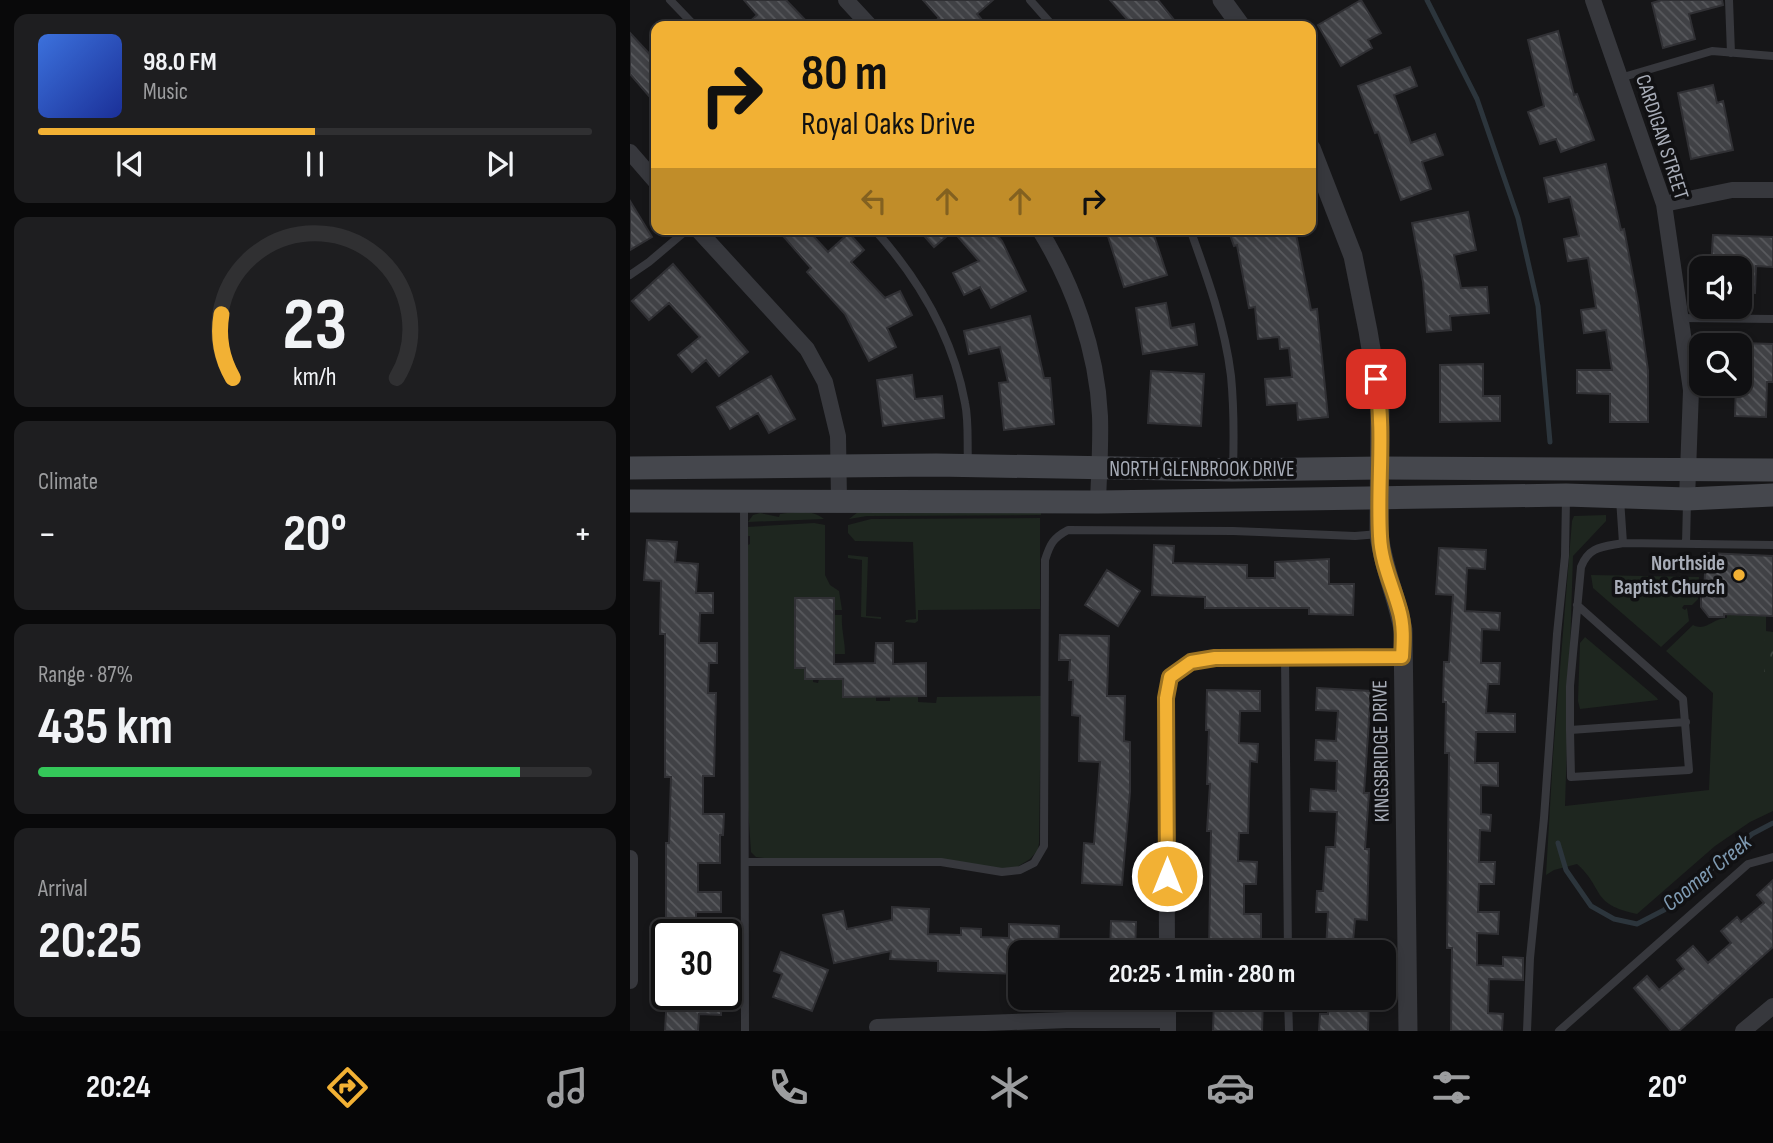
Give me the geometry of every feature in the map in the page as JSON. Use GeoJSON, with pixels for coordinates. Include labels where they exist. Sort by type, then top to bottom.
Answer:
{"type":"FeatureCollection","features":[{"type":"Feature","properties":{"kind":"main road","name":"NORTH GLENBROOK DRIVE"},"geometry":{"type":"LineString","coordinates":[[630,468],[968,465],[1233,470],[1773,470]]}},
{"type":"Feature","properties":{"kind":"main road","name":"NORTH GLENBROOK DRIVE"},"geometry":{"type":"LineString","coordinates":[[630,501],[1098,502],[1566,495],[1687,499],[1773,495]]}},
{"type":"Feature","properties":{"kind":"street"},"geometry":{"type":"LineString","coordinates":[[846,0],[865,21]]}},
{"type":"Feature","properties":{"kind":"street"},"geometry":{"type":"LineString","coordinates":[[1222,0],[1237,21]]}},
{"type":"Feature","properties":{"kind":"street","name":"CARDIGAN STREET"},"geometry":{"type":"LineString","coordinates":[[1593,0],[1664,204],[1691,390],[1687,499]]}},
{"type":"Feature","properties":{"kind":"street"},"geometry":{"type":"LineString","coordinates":[[630,152],[651,176]]}},
{"type":"Feature","properties":{"kind":"street","name":"KINGSBRIDGE DRIVE"},"geometry":{"type":"LineString","coordinates":[[1316,161],[1353,256],[1380,403],[1380,534],[1386,573],[1403,629],[1408,1031]]}},
{"type":"Feature","properties":{"kind":"street"},"geometry":{"type":"LineString","coordinates":[[1664,204],[1732,190],[1773,190]]}},
{"type":"Feature","properties":{"kind":"street"},"geometry":{"type":"LineString","coordinates":[[702,235],[807,349],[825,382],[838,436],[839,501]]}},
{"type":"Feature","properties":{"kind":"street"},"geometry":{"type":"LineString","coordinates":[[1043,235],[1058,259],[1072,291],[1083,325],[1098,396],[1098,502]]}},
{"type":"Feature","properties":{"kind":"street"},"geometry":{"type":"LineString","coordinates":[[1167,940],[1166,698],[1170,677],[1191,662],[1215,658],[1402,657]]}},
{"type":"Feature","properties":{"kind":"street"},"geometry":{"type":"LineString","coordinates":[[630,858],[630,981]]}},
{"type":"Feature","properties":{"kind":"street"},"geometry":{"type":"LineString","coordinates":[[1743,1031],[1773,1006]]}},
{"type":"Feature","properties":{"kind":"street"},"geometry":{"type":"LineString","coordinates":[[877,1027],[1067,1020],[1168,1025]]}},
{"type":"Feature","properties":{"kind":"lane"},"geometry":{"type":"LineString","coordinates":[[670,0],[690,21]]}},
{"type":"Feature","properties":{"kind":"lane"},"geometry":{"type":"LineString","coordinates":[[1030,0],[1049,21]]}},
{"type":"Feature","properties":{"kind":"lane"},"geometry":{"type":"LineString","coordinates":[[1729,0],[1731,53]]}},
{"type":"Feature","properties":{"kind":"lane"},"geometry":{"type":"LineString","coordinates":[[1620,78],[1712,51],[1773,56]]}},
{"type":"Feature","properties":{"kind":"lane"},"geometry":{"type":"LineString","coordinates":[[630,275],[681,235]]}},
{"type":"Feature","properties":{"kind":"lane"},"geometry":{"type":"LineString","coordinates":[[879,235],[902,260],[928,302],[951,350],[966,404],[968,465]]}},
{"type":"Feature","properties":{"kind":"lane"},"geometry":{"type":"LineString","coordinates":[[1192,235],[1211,286],[1230,374],[1234,430],[1233,470]]}},
{"type":"Feature","properties":{"kind":"lane"},"geometry":{"type":"LineString","coordinates":[[1681,318],[1773,319]]}},
{"type":"Feature","properties":{"kind":"lane"},"geometry":{"type":"LineString","coordinates":[[1527,1031],[1530,958],[1565,556],[1566,495]]}},
{"type":"Feature","properties":{"kind":"lane"},"geometry":{"type":"LineString","coordinates":[[1620,497],[1623,542]]}},
{"type":"Feature","properties":{"kind":"lane"},"geometry":{"type":"LineString","coordinates":[[1686,544],[1687,499]]}},
{"type":"Feature","properties":{"kind":"lane"},"geometry":{"type":"LineString","coordinates":[[744,501],[745,1031]]}},
{"type":"Feature","properties":{"kind":"lane"},"geometry":{"type":"LineString","coordinates":[[745,862],[941,862],[1002,872],[1020,870],[1034,863],[1044,846],[1045,560],[1049,545],[1055,537],[1068,530],[1220,530],[1355,536],[1380,534]]}},
{"type":"Feature","properties":{"kind":"lane"},"geometry":{"type":"LineString","coordinates":[[1577,605],[1683,699],[1689,770],[1571,777],[1570,686],[1577,605],[1581,567],[1586,555],[1598,548],[1623,542],[1773,545]]}},
{"type":"Feature","properties":{"kind":"lane"},"geometry":{"type":"LineString","coordinates":[[1285,657],[1288,940]]}},
{"type":"Feature","properties":{"kind":"lane"},"geometry":{"type":"LineString","coordinates":[[1570,730],[1686,722]]}},
{"type":"Feature","properties":{"kind":"lane"},"geometry":{"type":"LineString","coordinates":[[1559,1031],[1748,864],[1773,857]]}},
{"type":"Feature","properties":{"kind":"lane"},"geometry":{"type":"LineString","coordinates":[[1288,1010],[1289,1031]]}},
{"type":"Feature","properties":{"kind":"green space"},"geometry":{"type":"Polygon","coordinates":[[[1041,511],[1041,515],[867,516],[849,519],[858,512],[1041,511]]]}},
{"type":"Feature","properties":{"kind":"green space"},"geometry":{"type":"Polygon","coordinates":[[[809,512],[824,519],[748,522],[753,515],[760,513],[779,517],[780,514],[809,512]]]}},
{"type":"Feature","properties":{"kind":"green space"},"geometry":{"type":"Polygon","coordinates":[[[1606,515],[1606,521],[1573,556],[1565,806],[1709,790],[1713,693],[1666,651],[1693,625],[1706,626],[1727,618],[1727,614],[1766,616],[1766,631],[1773,632],[1773,811],[1750,822],[1715,846],[1637,914],[1622,910],[1605,900],[1577,864],[1546,875],[1572,521],[1574,516],[1606,515]]]}},
{"type":"Feature","properties":{"kind":"green space"},"geometry":{"type":"Polygon","coordinates":[[[1040,518],[1040,609],[918,610],[918,621],[915,623],[905,622],[916,619],[913,542],[855,541],[848,533],[848,525],[871,519],[1040,518]]]}},
{"type":"Feature","properties":{"kind":"green space"},"geometry":{"type":"Polygon","coordinates":[[[814,523],[825,525],[825,575],[830,585],[839,591],[842,610],[834,610],[834,598],[795,598],[795,667],[805,668],[805,679],[813,679],[813,682],[818,683],[819,679],[843,679],[844,697],[876,697],[876,701],[890,701],[890,697],[918,697],[918,702],[936,703],[937,697],[1041,696],[1039,843],[1038,850],[1030,859],[1017,867],[1000,869],[941,859],[771,859],[756,857],[751,852],[748,808],[750,536],[747,536],[747,527],[814,523]]]}},
{"type":"Feature","properties":{"kind":"green space"},"geometry":{"type":"Polygon","coordinates":[[[848,555],[868,557],[866,616],[881,619],[861,617],[862,560],[848,558],[848,555]]]}},
{"type":"Feature","properties":{"kind":"green space"},"geometry":{"type":"Polygon","coordinates":[[[1591,575],[1699,577],[1698,599],[1692,605],[1684,605],[1682,608],[1687,608],[1689,621],[1661,647],[1593,588],[1591,575]]]}},
{"type":"Feature","properties":{"kind":"green space"},"geometry":{"type":"Polygon","coordinates":[[[834,615],[842,615],[845,654],[834,654],[834,615]]]}},
{"type":"Feature","properties":{"kind":"green space"},"geometry":{"type":"Polygon","coordinates":[[[1585,637],[1658,700],[1580,709],[1580,643],[1585,637]]]}},
{"type":"Feature","properties":{"kind":"green space"},"geometry":{"type":"Polygon","coordinates":[[[1765,638],[1773,639],[1773,672],[1764,672],[1765,638]]]}},
{"type":"Feature","properties":{"kind":"building"},"geometry":{"type":"Polygon","coordinates":[[[744,0],[786,0],[806,21],[750,21],[757,15],[744,0]]]}},
{"type":"Feature","properties":{"kind":"building"},"geometry":{"type":"Polygon","coordinates":[[[923,0],[993,0],[977,14],[983,21],[936,21],[939,18],[923,0]]]}},
{"type":"Feature","properties":{"kind":"building"},"geometry":{"type":"Polygon","coordinates":[[[1110,0],[1158,0],[1175,21],[1129,21],[1110,0]]]}},
{"type":"Feature","properties":{"kind":"building"},"geometry":{"type":"Polygon","coordinates":[[[1361,0],[1381,33],[1368,40],[1372,48],[1341,66],[1318,25],[1361,0]]]}},
{"type":"Feature","properties":{"kind":"building"},"geometry":{"type":"Polygon","coordinates":[[[1662,0],[1722,0],[1723,5],[1689,14],[1695,39],[1663,48],[1652,3],[1662,0]]]}},
{"type":"Feature","properties":{"kind":"building"},"geometry":{"type":"Polygon","coordinates":[[[1558,31],[1574,95],[1577,94],[1594,140],[1561,152],[1556,139],[1540,144],[1528,112],[1544,106],[1528,40],[1558,31]]]}},
{"type":"Feature","properties":{"kind":"building"},"geometry":{"type":"Polygon","coordinates":[[[630,33],[651,56],[651,98],[630,74],[630,33]]]}},
{"type":"Feature","properties":{"kind":"building"},"geometry":{"type":"Polygon","coordinates":[[[1410,67],[1417,86],[1394,95],[1411,143],[1435,134],[1443,155],[1422,162],[1431,189],[1401,200],[1378,132],[1375,133],[1358,86],[1410,67]]]}},
{"type":"Feature","properties":{"kind":"building"},"geometry":{"type":"Polygon","coordinates":[[[1713,85],[1717,103],[1723,101],[1733,150],[1691,159],[1678,93],[1713,85]]]}},
{"type":"Feature","properties":{"kind":"building"},"geometry":{"type":"Polygon","coordinates":[[[1606,164],[1621,230],[1624,229],[1638,302],[1648,370],[1648,422],[1610,422],[1610,394],[1577,393],[1577,370],[1612,370],[1606,330],[1584,333],[1581,310],[1596,308],[1588,258],[1568,261],[1564,239],[1579,236],[1570,197],[1549,202],[1544,178],[1606,164]]]}},
{"type":"Feature","properties":{"kind":"building"},"geometry":{"type":"Polygon","coordinates":[[[630,201],[652,237],[630,250],[630,201]]]}},
{"type":"Feature","properties":{"kind":"building"},"geometry":{"type":"Polygon","coordinates":[[[1468,212],[1476,250],[1454,255],[1461,288],[1487,287],[1489,313],[1450,316],[1451,330],[1427,332],[1423,282],[1412,223],[1468,212]]]}},
{"type":"Feature","properties":{"kind":"building"},"geometry":{"type":"Polygon","coordinates":[[[782,235],[812,235],[828,252],[847,235],[851,235],[864,250],[851,262],[885,298],[900,291],[912,315],[887,328],[896,347],[869,361],[845,314],[807,272],[811,268],[782,235]]]}},
{"type":"Feature","properties":{"kind":"building"},"geometry":{"type":"Polygon","coordinates":[[[923,235],[948,235],[934,247],[923,235]]]}},
{"type":"Feature","properties":{"kind":"building"},"geometry":{"type":"Polygon","coordinates":[[[956,235],[997,235],[1026,291],[991,308],[980,287],[964,295],[953,273],[979,261],[956,235]]]}},
{"type":"Feature","properties":{"kind":"building"},"geometry":{"type":"Polygon","coordinates":[[[1108,235],[1154,235],[1167,275],[1124,287],[1108,235]]]}},
{"type":"Feature","properties":{"kind":"building"},"geometry":{"type":"Polygon","coordinates":[[[1230,235],[1296,235],[1311,310],[1317,309],[1328,417],[1298,420],[1297,403],[1267,405],[1265,379],[1292,377],[1289,348],[1280,349],[1279,337],[1258,339],[1255,307],[1249,308],[1237,245],[1234,246],[1230,235]]]}},
{"type":"Feature","properties":{"kind":"building"},"geometry":{"type":"Polygon","coordinates":[[[1713,235],[1773,237],[1773,267],[1756,266],[1755,293],[1752,293],[1752,256],[1712,256],[1713,235]]]}},
{"type":"Feature","properties":{"kind":"building"},"geometry":{"type":"Polygon","coordinates":[[[673,264],[748,352],[719,376],[706,360],[692,372],[678,355],[700,337],[669,303],[649,320],[632,301],[673,264]]]}},
{"type":"Feature","properties":{"kind":"building"},"geometry":{"type":"Polygon","coordinates":[[[1166,303],[1171,328],[1194,324],[1197,345],[1143,354],[1136,308],[1166,303]]]}},
{"type":"Feature","properties":{"kind":"building"},"geometry":{"type":"Polygon","coordinates":[[[1030,316],[1044,378],[1050,378],[1054,424],[1004,430],[999,383],[1008,382],[1000,347],[969,354],[964,331],[1030,316]]]}},
{"type":"Feature","properties":{"kind":"building"},"geometry":{"type":"Polygon","coordinates":[[[1752,343],[1773,344],[1773,382],[1767,382],[1766,417],[1735,416],[1736,396],[1752,396],[1752,343]]]}},
{"type":"Feature","properties":{"kind":"building"},"geometry":{"type":"Polygon","coordinates":[[[1483,364],[1483,396],[1500,396],[1500,421],[1440,422],[1440,365],[1483,364]]]}},
{"type":"Feature","properties":{"kind":"building"},"geometry":{"type":"Polygon","coordinates":[[[1151,371],[1204,374],[1201,426],[1148,423],[1151,371]]]}},
{"type":"Feature","properties":{"kind":"building"},"geometry":{"type":"Polygon","coordinates":[[[912,375],[915,399],[942,396],[944,418],[883,426],[877,380],[912,375]]]}},
{"type":"Feature","properties":{"kind":"building"},"geometry":{"type":"Polygon","coordinates":[[[771,376],[795,419],[769,433],[758,413],[730,429],[717,407],[771,376]]]}},
{"type":"Feature","properties":{"kind":"building"},"geometry":{"type":"Polygon","coordinates":[[[647,540],[677,542],[675,562],[698,564],[696,593],[713,593],[713,613],[700,613],[699,643],[717,643],[717,663],[709,663],[708,693],[716,693],[714,776],[703,776],[703,814],[724,814],[723,835],[720,835],[720,863],[698,863],[698,892],[721,892],[721,912],[696,912],[696,919],[666,919],[666,843],[669,843],[671,777],[665,777],[665,634],[660,634],[661,581],[644,580],[647,540]]]}},
{"type":"Feature","properties":{"kind":"building"},"geometry":{"type":"Polygon","coordinates":[[[1154,545],[1174,546],[1173,563],[1247,565],[1247,578],[1275,578],[1275,562],[1329,559],[1329,584],[1354,584],[1353,615],[1309,614],[1309,608],[1205,608],[1205,597],[1152,595],[1154,545]]]}},
{"type":"Feature","properties":{"kind":"building"},"geometry":{"type":"Polygon","coordinates":[[[1439,548],[1486,550],[1485,569],[1467,568],[1465,611],[1500,613],[1499,630],[1482,629],[1481,663],[1500,663],[1499,684],[1488,684],[1486,713],[1515,714],[1515,732],[1476,732],[1475,763],[1498,763],[1498,786],[1481,785],[1481,814],[1491,815],[1490,831],[1480,830],[1479,862],[1495,862],[1494,884],[1479,884],[1478,912],[1499,912],[1498,934],[1477,933],[1477,965],[1503,966],[1503,957],[1523,958],[1523,980],[1489,979],[1488,1013],[1503,1014],[1502,1031],[1451,1031],[1452,948],[1447,948],[1449,753],[1445,753],[1446,702],[1443,702],[1444,662],[1449,662],[1453,595],[1436,594],[1439,548]]]}},
{"type":"Feature","properties":{"kind":"building","name":"Northside Baptist Church"},"geometry":{"type":"Polygon","coordinates":[[[1706,553],[1773,556],[1773,616],[1724,614],[1724,617],[1709,617],[1701,607],[1706,553]]]}},
{"type":"Feature","properties":{"kind":"building"},"geometry":{"type":"Polygon","coordinates":[[[1107,570],[1140,591],[1118,626],[1085,605],[1107,570]]]}},
{"type":"Feature","properties":{"kind":"building"},"geometry":{"type":"Polygon","coordinates":[[[795,598],[834,598],[834,664],[875,663],[876,643],[893,643],[893,664],[926,663],[926,696],[843,697],[843,679],[805,679],[805,668],[795,668],[795,598]]]}},
{"type":"Feature","properties":{"kind":"building"},"geometry":{"type":"Polygon","coordinates":[[[1060,635],[1109,636],[1107,696],[1125,696],[1124,741],[1130,742],[1130,792],[1122,885],[1082,883],[1084,843],[1094,844],[1100,762],[1079,761],[1080,716],[1072,715],[1073,680],[1069,680],[1070,660],[1059,660],[1060,635]]]}},
{"type":"Feature","properties":{"kind":"building"},"geometry":{"type":"Polygon","coordinates":[[[1317,688],[1371,691],[1364,793],[1369,793],[1365,849],[1369,849],[1367,920],[1355,919],[1353,940],[1327,940],[1328,912],[1316,912],[1317,891],[1323,891],[1326,847],[1335,847],[1337,812],[1310,811],[1311,789],[1336,791],[1337,761],[1315,760],[1316,740],[1336,741],[1338,711],[1316,710],[1317,688]]]}},
{"type":"Feature","properties":{"kind":"building"},"geometry":{"type":"Polygon","coordinates":[[[1207,690],[1260,691],[1260,711],[1240,711],[1239,743],[1258,744],[1257,762],[1250,761],[1248,833],[1239,833],[1238,861],[1257,862],[1256,884],[1244,884],[1244,914],[1261,914],[1261,940],[1209,940],[1211,831],[1207,831],[1210,784],[1207,784],[1209,730],[1206,730],[1207,690]]]}},
{"type":"Feature","properties":{"kind":"building"},"geometry":{"type":"Polygon","coordinates":[[[1773,880],[1773,947],[1679,1031],[1671,1031],[1634,988],[1647,976],[1659,990],[1684,969],[1677,960],[1693,946],[1708,963],[1731,943],[1721,931],[1737,917],[1741,922],[1764,903],[1757,895],[1773,880]]]}},
{"type":"Feature","properties":{"kind":"building"},"geometry":{"type":"Polygon","coordinates":[[[892,907],[929,909],[928,934],[961,935],[961,928],[981,929],[981,937],[1009,938],[1009,924],[1059,926],[1058,940],[1008,940],[1008,974],[938,971],[938,961],[890,959],[891,951],[834,963],[823,915],[843,911],[847,929],[892,920],[892,907]]]}},
{"type":"Feature","properties":{"kind":"building"},"geometry":{"type":"Polygon","coordinates":[[[1111,921],[1136,922],[1135,940],[1110,940],[1111,921]]]}},
{"type":"Feature","properties":{"kind":"building"},"geometry":{"type":"Polygon","coordinates":[[[781,952],[828,970],[812,1011],[773,997],[782,974],[774,971],[781,952]]]}},
{"type":"Feature","properties":{"kind":"building"},"geometry":{"type":"Polygon","coordinates":[[[666,1010],[721,1010],[721,1015],[699,1014],[698,1031],[665,1031],[666,1010]]]}},
{"type":"Feature","properties":{"kind":"building"},"geometry":{"type":"Polygon","coordinates":[[[1214,1010],[1263,1010],[1262,1031],[1213,1031],[1214,1010]]]}},
{"type":"Feature","properties":{"kind":"building"},"geometry":{"type":"Polygon","coordinates":[[[1328,1010],[1369,1010],[1368,1031],[1319,1031],[1320,1014],[1328,1014],[1328,1010]]]}},
{"type":"Feature","properties":{"kind":"waterway"},"geometry":{"type":"LineString","coordinates":[[1427,0],[1477,99],[1518,218],[1538,306],[1550,442]]}},
{"type":"Feature","properties":{"kind":"waterway","name":"Coomer Creek"},"geometry":{"type":"LineString","coordinates":[[1558,843],[1566,870],[1591,906],[1614,919],[1637,924],[1664,910],[1752,834],[1773,823]]}},
{"type":"Feature","properties":{"kind":"place","name":"Northside Baptist Church"},"geometry":{"type":"Point","coordinates":[1739,575]}},
{"type":"Feature","properties":{"kind":"route"},"geometry":{"type":"LineString","coordinates":[[1167,876],[1166,698],[1170,677],[1191,662],[1215,658],[1402,657],[1403,629],[1386,573],[1380,534],[1382,441],[1376,379]]}}]}
